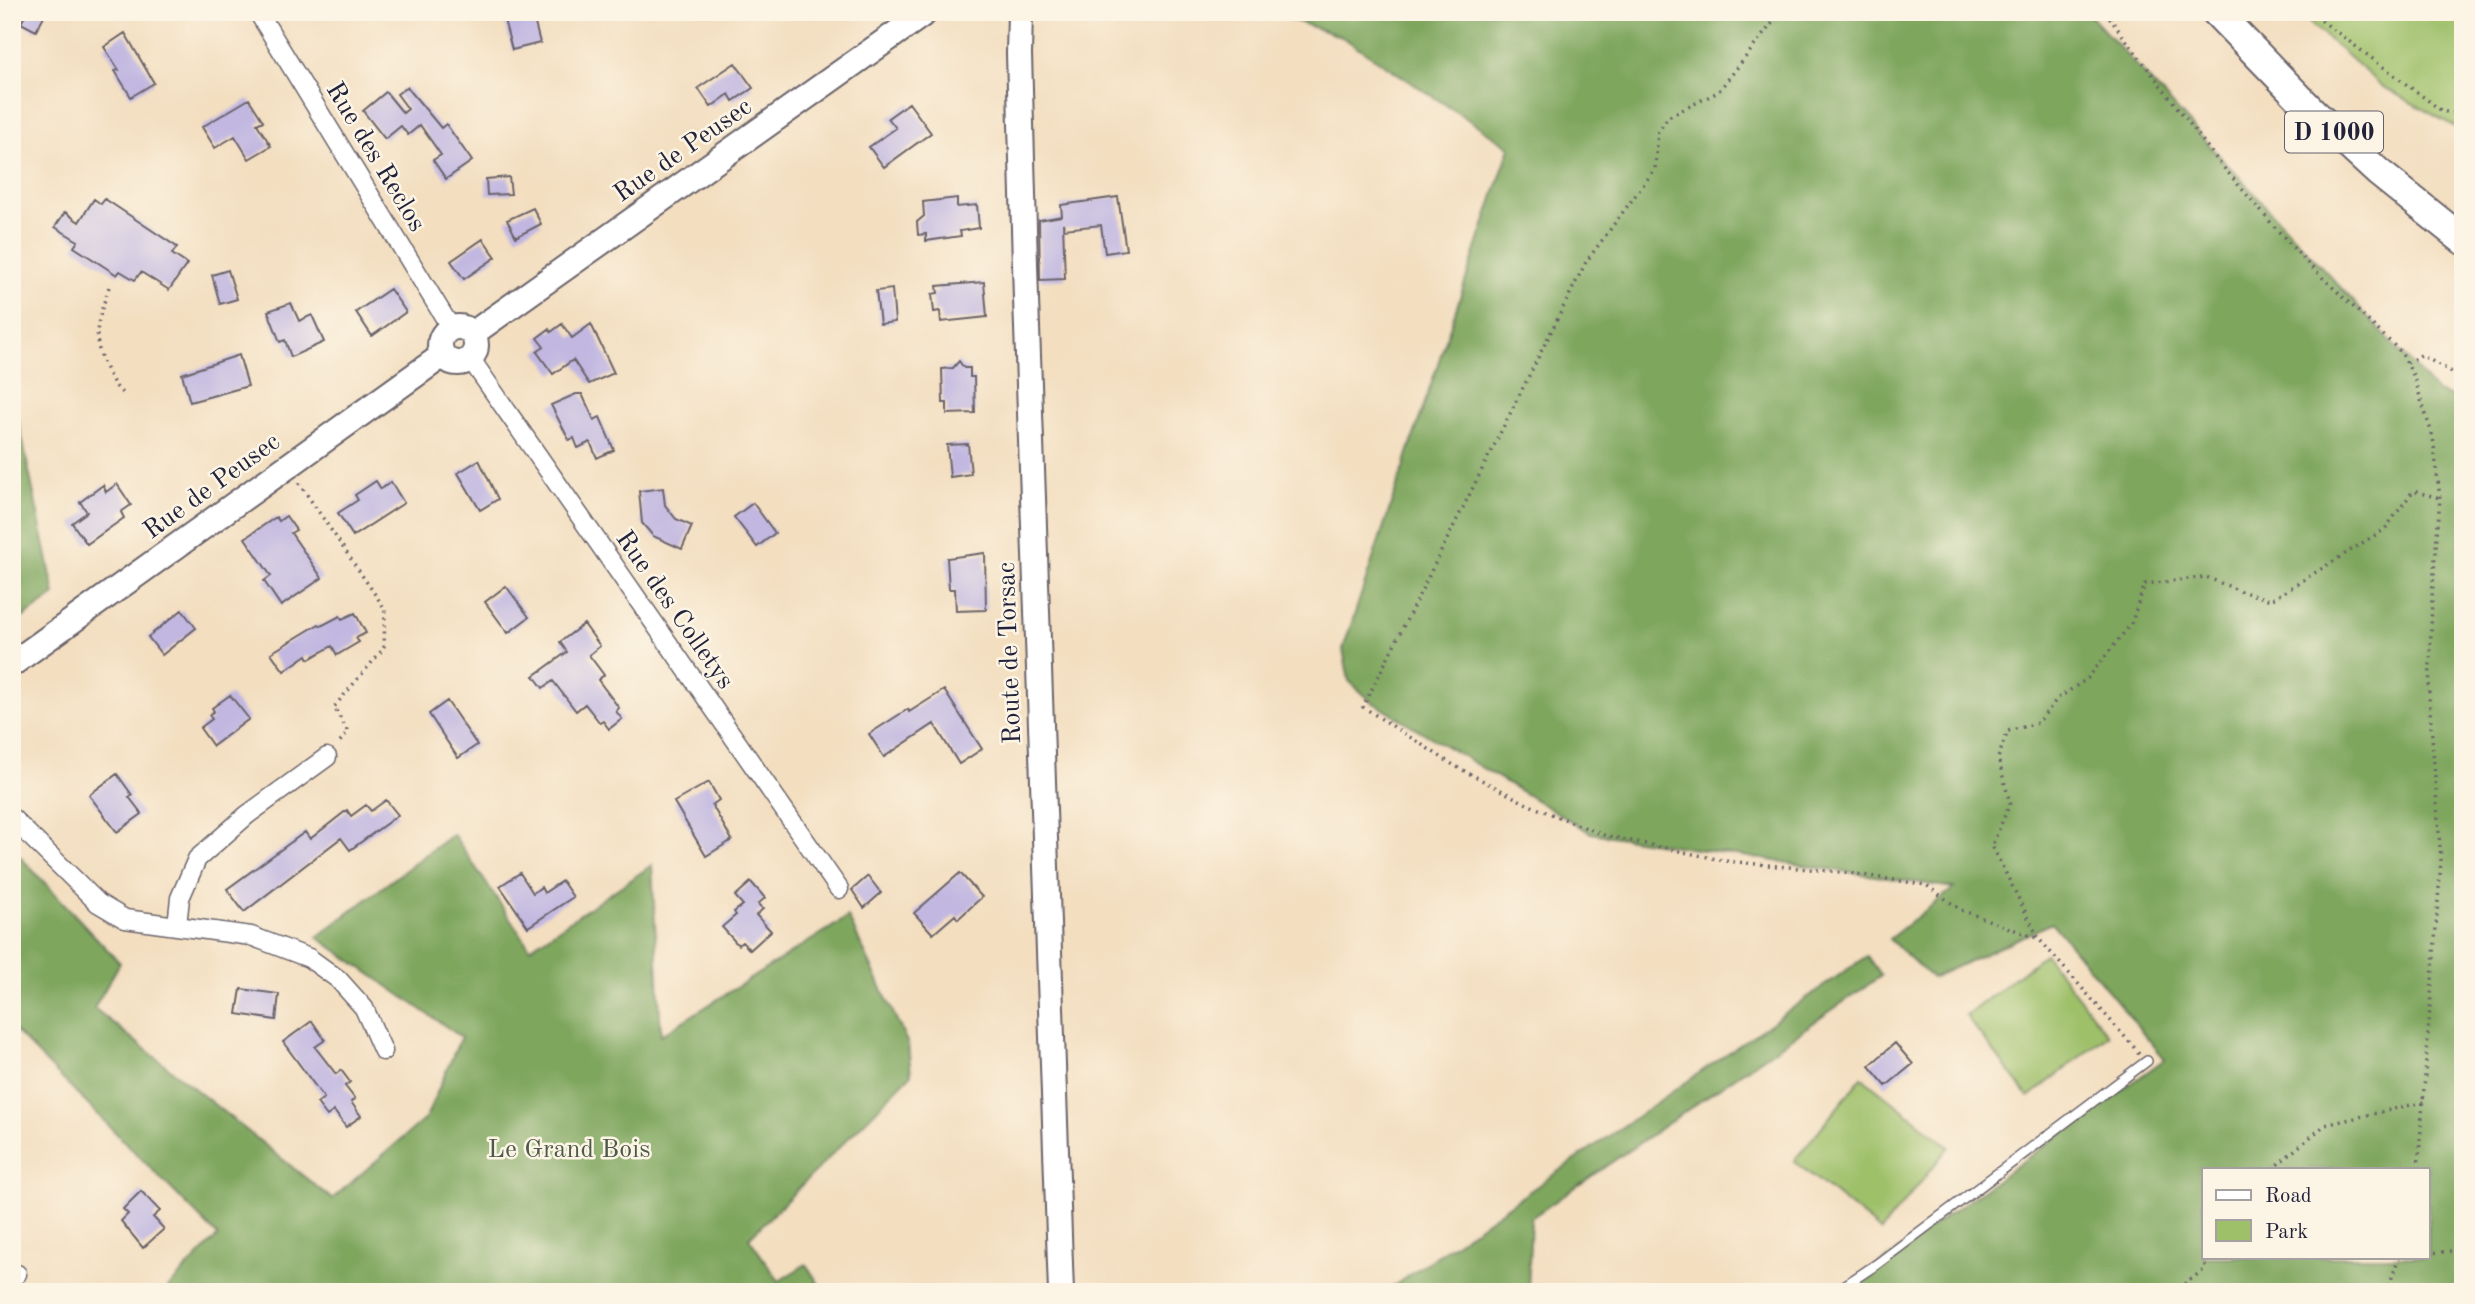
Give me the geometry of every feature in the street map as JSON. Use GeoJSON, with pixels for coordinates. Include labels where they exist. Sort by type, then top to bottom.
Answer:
{"type":"FeatureCollection","features":[{"type":"Feature","properties":{"kind":"main road","name":"D 1000"},"geometry":{"type":"LineString","coordinates":[[2216,12],[2313,112],[2378,172],[2463,240]]}},
{"type":"Feature","properties":{"kind":"street","name":"Rue des Reclos"},"geometry":{"type":"LineString","coordinates":[[258,12],[465,340]]}},
{"type":"Feature","properties":{"kind":"street","name":"Rue de Peusec"},"geometry":{"type":"LineString","coordinates":[[12,664],[443,355],[440,340],[465,340],[926,12]]}},
{"type":"Feature","properties":{"kind":"street","name":"Route de Torsac"},"geometry":{"type":"LineString","coordinates":[[1020,12],[1019,54],[1061,1292]]}},
{"type":"Feature","properties":{"kind":"street","name":"Rue des Colletys"},"geometry":{"type":"LineString","coordinates":[[465,340],[839,889]]}},
{"type":"Feature","properties":{"kind":"street"},"geometry":{"type":"LineString","coordinates":[[177,925],[180,898],[197,859],[247,815],[327,757]]}},
{"type":"Feature","properties":{"kind":"street"},"geometry":{"type":"LineString","coordinates":[[12,818],[98,903],[125,919],[251,936],[309,958],[338,979],[364,1008],[383,1051]]}},
{"type":"Feature","properties":{"kind":"lane"},"geometry":{"type":"LineString","coordinates":[[1835,1292],[1878,1264],[2147,1061]]}},
{"type":"Feature","properties":{"kind":"path"},"geometry":{"type":"LineString","coordinates":[[1781,12],[1718,92],[1668,117],[1658,132],[1655,169],[1586,262],[1363,707],[1455,766],[1529,805],[1604,835],[1726,861],[1850,873],[1926,885],[1961,910],[2039,939]]}},
{"type":"Feature","properties":{"kind":"path"},"geometry":{"type":"LineString","coordinates":[[2105,12],[2218,161],[2272,225],[2306,262],[2401,352],[2433,437],[2440,498],[2432,597],[2429,696],[2441,860],[2418,1168]]}},
{"type":"Feature","properties":{"kind":"path"},"geometry":{"type":"LineString","coordinates":[[2310,12],[2442,111],[2463,116]]}},
{"type":"Feature","properties":{"kind":"path"},"geometry":{"type":"LineString","coordinates":[[109,287],[96,327],[97,351],[112,381],[119,392],[125,395]]}},
{"type":"Feature","properties":{"kind":"path"},"geometry":{"type":"LineString","coordinates":[[2407,363],[2421,355],[2463,378]]}},
{"type":"Feature","properties":{"kind":"path"},"geometry":{"type":"LineString","coordinates":[[288,467],[385,609],[384,648],[334,707],[348,732],[327,757]]}},
{"type":"Feature","properties":{"kind":"path"},"geometry":{"type":"LineString","coordinates":[[2147,1061],[2039,939],[1992,846],[2010,803],[1998,758],[2008,730],[2038,723],[2057,698],[2088,678],[2131,624],[2145,584],[2206,577],[2271,600],[2385,529],[2413,491],[2440,498]]}},
{"type":"Feature","properties":{"kind":"path"},"geometry":{"type":"LineString","coordinates":[[2273,1168],[2325,1125],[2424,1102]]}},
{"type":"Feature","properties":{"kind":"path"},"geometry":{"type":"LineString","coordinates":[[2430,1253],[2463,1250]]}},
{"type":"Feature","properties":{"kind":"path"},"geometry":{"type":"LineString","coordinates":[[2174,1292],[2205,1269],[2205,1258]]}},
{"type":"Feature","properties":{"kind":"path"},"geometry":{"type":"LineString","coordinates":[[2387,1292],[2399,1258]]}},
{"type":"Feature","properties":{"kind":"green space"},"geometry":{"type":"Polygon","coordinates":[[[1270,12],[2087,12],[2437,392],[2463,401],[2463,1292],[1841,1292],[2165,1059],[2052,923],[1932,978],[1889,939],[1954,888],[1591,833],[1372,702],[1349,681],[1343,649],[1510,147],[1342,37],[1270,12]]]}},
{"type":"Feature","properties":{"kind":"green space"},"geometry":{"type":"Polygon","coordinates":[[[2297,12],[2463,12],[2463,126],[2459,129],[2383,87],[2297,12]]]}},
{"type":"Feature","properties":{"kind":"green space"},"geometry":{"type":"Polygon","coordinates":[[[12,390],[55,595],[12,625],[12,390]]]}},
{"type":"Feature","properties":{"kind":"green space","name":"Le Grand Bois"},"geometry":{"type":"Polygon","coordinates":[[[453,834],[530,948],[652,865],[661,1035],[848,917],[908,1044],[911,1075],[749,1238],[779,1281],[806,1264],[824,1292],[164,1292],[218,1236],[12,1028],[12,848],[120,963],[94,1008],[332,1199],[426,1118],[461,1037],[317,937],[453,834]]]}},
{"type":"Feature","properties":{"kind":"green space"},"geometry":{"type":"Polygon","coordinates":[[[2045,954],[2108,1035],[2029,1097],[1966,1016],[2045,954]]]}},
{"type":"Feature","properties":{"kind":"green space"},"geometry":{"type":"Polygon","coordinates":[[[1867,956],[1881,976],[1531,1218],[1528,1292],[1385,1292],[1867,956]]]}},
{"type":"Feature","properties":{"kind":"green space"},"geometry":{"type":"Polygon","coordinates":[[[1862,1077],[1949,1147],[1881,1231],[1794,1161],[1862,1077]]]}},
{"type":"Feature","properties":{"kind":"building"},"geometry":{"type":"Polygon","coordinates":[[[27,12],[46,12],[36,31],[21,23],[27,12]]]}},
{"type":"Feature","properties":{"kind":"building"},"geometry":{"type":"Polygon","coordinates":[[[502,12],[532,12],[540,43],[512,50],[502,12]]]}},
{"type":"Feature","properties":{"kind":"building"},"geometry":{"type":"Polygon","coordinates":[[[125,33],[154,83],[131,97],[115,71],[119,70],[104,47],[125,33]]]}},
{"type":"Feature","properties":{"kind":"building"},"geometry":{"type":"Polygon","coordinates":[[[735,63],[753,88],[733,101],[729,94],[711,107],[698,88],[735,63]]]}},
{"type":"Feature","properties":{"kind":"building"},"geometry":{"type":"Polygon","coordinates":[[[407,87],[441,128],[446,124],[472,161],[446,179],[433,160],[441,155],[420,125],[408,135],[401,126],[385,139],[363,111],[386,92],[403,113],[408,109],[397,94],[407,87]]]}},
{"type":"Feature","properties":{"kind":"building"},"geometry":{"type":"Polygon","coordinates":[[[249,99],[263,121],[257,124],[271,146],[249,159],[235,136],[215,148],[202,127],[249,99]]]}},
{"type":"Feature","properties":{"kind":"building"},"geometry":{"type":"Polygon","coordinates":[[[909,103],[931,133],[884,167],[869,147],[896,128],[888,118],[909,103]]]}},
{"type":"Feature","properties":{"kind":"building"},"geometry":{"type":"Polygon","coordinates":[[[509,177],[511,194],[487,195],[486,179],[509,177]]]}},
{"type":"Feature","properties":{"kind":"building"},"geometry":{"type":"Polygon","coordinates":[[[1118,197],[1126,250],[1105,253],[1101,225],[1064,229],[1063,223],[1065,279],[1040,280],[1039,220],[1062,216],[1061,205],[1118,197]]]}},
{"type":"Feature","properties":{"kind":"building"},"geometry":{"type":"Polygon","coordinates":[[[957,198],[957,207],[977,205],[979,228],[960,231],[961,236],[926,241],[926,234],[918,235],[917,222],[924,216],[923,202],[957,198]]]}},
{"type":"Feature","properties":{"kind":"building"},"geometry":{"type":"Polygon","coordinates":[[[94,199],[101,204],[105,199],[177,247],[172,254],[187,264],[169,290],[141,272],[135,280],[120,271],[117,275],[74,247],[78,241],[55,227],[65,212],[79,222],[94,199]]]}},
{"type":"Feature","properties":{"kind":"building"},"geometry":{"type":"Polygon","coordinates":[[[533,208],[541,224],[516,237],[507,220],[533,208]]]}},
{"type":"Feature","properties":{"kind":"building"},"geometry":{"type":"Polygon","coordinates":[[[483,239],[496,257],[464,279],[451,261],[483,239]]]}},
{"type":"Feature","properties":{"kind":"building"},"geometry":{"type":"Polygon","coordinates":[[[228,270],[237,299],[220,304],[212,275],[228,270]]]}},
{"type":"Feature","properties":{"kind":"building"},"geometry":{"type":"Polygon","coordinates":[[[984,282],[987,317],[941,322],[940,311],[934,312],[932,294],[938,293],[937,286],[984,282]]]}},
{"type":"Feature","properties":{"kind":"building"},"geometry":{"type":"Polygon","coordinates":[[[390,289],[406,312],[372,336],[356,312],[390,289]]]}},
{"type":"Feature","properties":{"kind":"building"},"geometry":{"type":"Polygon","coordinates":[[[892,289],[895,322],[880,324],[876,291],[892,289]]]}},
{"type":"Feature","properties":{"kind":"building"},"geometry":{"type":"Polygon","coordinates":[[[291,303],[299,321],[312,315],[324,342],[291,357],[285,340],[280,342],[268,311],[291,303]]]}},
{"type":"Feature","properties":{"kind":"building"},"geometry":{"type":"Polygon","coordinates":[[[562,324],[572,338],[591,324],[614,373],[589,384],[573,360],[553,374],[537,352],[544,347],[537,338],[562,324]]]}},
{"type":"Feature","properties":{"kind":"building"},"geometry":{"type":"Polygon","coordinates":[[[239,355],[248,386],[190,402],[182,374],[239,355]]]}},
{"type":"Feature","properties":{"kind":"building"},"geometry":{"type":"Polygon","coordinates":[[[959,361],[964,368],[970,368],[970,377],[974,377],[975,413],[947,414],[947,403],[943,403],[942,369],[953,368],[959,361]]]}},
{"type":"Feature","properties":{"kind":"building"},"geometry":{"type":"Polygon","coordinates":[[[582,394],[594,420],[600,417],[614,450],[597,458],[590,442],[578,448],[574,438],[569,440],[551,405],[582,394]]]}},
{"type":"Feature","properties":{"kind":"building"},"geometry":{"type":"Polygon","coordinates":[[[968,444],[971,474],[950,477],[947,445],[968,444]]]}},
{"type":"Feature","properties":{"kind":"building"},"geometry":{"type":"Polygon","coordinates":[[[479,460],[498,499],[480,510],[458,473],[479,460]]]}},
{"type":"Feature","properties":{"kind":"building"},"geometry":{"type":"Polygon","coordinates":[[[376,481],[381,489],[391,482],[404,503],[353,536],[338,513],[358,500],[355,495],[376,481]]]}},
{"type":"Feature","properties":{"kind":"building"},"geometry":{"type":"Polygon","coordinates":[[[117,484],[131,505],[121,512],[124,518],[87,544],[72,523],[87,512],[80,502],[103,485],[106,492],[117,484]]]}},
{"type":"Feature","properties":{"kind":"building"},"geometry":{"type":"Polygon","coordinates":[[[663,488],[665,505],[676,519],[692,526],[682,549],[653,536],[642,523],[639,491],[663,488]]]}},
{"type":"Feature","properties":{"kind":"building"},"geometry":{"type":"Polygon","coordinates":[[[753,503],[775,533],[757,547],[734,517],[753,503]]]}},
{"type":"Feature","properties":{"kind":"building"},"geometry":{"type":"Polygon","coordinates":[[[286,516],[296,530],[291,533],[322,578],[281,606],[264,581],[271,576],[245,538],[276,517],[279,521],[286,516]]]}},
{"type":"Feature","properties":{"kind":"building"},"geometry":{"type":"Polygon","coordinates":[[[985,553],[986,610],[956,611],[955,589],[949,589],[947,558],[985,553]]]}},
{"type":"Feature","properties":{"kind":"building"},"geometry":{"type":"Polygon","coordinates":[[[506,586],[529,617],[508,633],[485,602],[506,586]]]}},
{"type":"Feature","properties":{"kind":"building"},"geometry":{"type":"Polygon","coordinates":[[[182,610],[196,628],[162,655],[148,637],[182,610]]]}},
{"type":"Feature","properties":{"kind":"building"},"geometry":{"type":"Polygon","coordinates":[[[355,613],[366,633],[356,638],[359,642],[337,655],[332,646],[309,659],[307,655],[284,671],[271,653],[319,624],[321,626],[340,616],[342,619],[355,613]]]}},
{"type":"Feature","properties":{"kind":"building"},"geometry":{"type":"Polygon","coordinates":[[[584,624],[600,646],[589,655],[604,675],[598,680],[619,708],[616,711],[622,719],[609,729],[603,721],[600,723],[585,704],[576,711],[553,681],[543,688],[534,676],[567,652],[560,642],[584,624]]]}},
{"type":"Feature","properties":{"kind":"building"},"geometry":{"type":"Polygon","coordinates":[[[944,690],[982,749],[959,764],[934,724],[884,757],[869,734],[944,690]]]}},
{"type":"Feature","properties":{"kind":"building"},"geometry":{"type":"Polygon","coordinates":[[[230,695],[249,719],[213,746],[200,728],[212,719],[209,715],[214,711],[212,708],[230,695]]]}},
{"type":"Feature","properties":{"kind":"building"},"geometry":{"type":"Polygon","coordinates":[[[447,701],[477,745],[458,758],[429,714],[447,701]]]}},
{"type":"Feature","properties":{"kind":"building"},"geometry":{"type":"Polygon","coordinates":[[[117,774],[142,814],[117,832],[89,795],[117,774]]]}},
{"type":"Feature","properties":{"kind":"building"},"geometry":{"type":"Polygon","coordinates":[[[709,782],[719,800],[712,805],[732,840],[706,856],[674,802],[709,782]]]}},
{"type":"Feature","properties":{"kind":"building"},"geometry":{"type":"Polygon","coordinates":[[[386,800],[398,815],[350,850],[341,838],[244,912],[227,889],[305,832],[310,839],[347,810],[351,816],[366,805],[371,811],[386,800]]]}},
{"type":"Feature","properties":{"kind":"building"},"geometry":{"type":"Polygon","coordinates":[[[520,873],[533,893],[541,887],[544,893],[562,881],[573,897],[528,927],[500,886],[520,873]]]}},
{"type":"Feature","properties":{"kind":"building"},"geometry":{"type":"Polygon","coordinates":[[[960,873],[982,897],[958,919],[955,915],[933,934],[914,913],[960,873]]]}},
{"type":"Feature","properties":{"kind":"building"},"geometry":{"type":"Polygon","coordinates":[[[868,876],[881,893],[864,908],[852,890],[868,876]]]}},
{"type":"Feature","properties":{"kind":"building"},"geometry":{"type":"Polygon","coordinates":[[[751,882],[765,898],[758,904],[763,909],[756,915],[771,931],[750,950],[742,942],[738,945],[722,927],[743,905],[735,896],[751,882]]]}},
{"type":"Feature","properties":{"kind":"building"},"geometry":{"type":"Polygon","coordinates":[[[241,989],[279,994],[276,1020],[237,1014],[241,989]]]}},
{"type":"Feature","properties":{"kind":"building"},"geometry":{"type":"Polygon","coordinates":[[[312,1021],[325,1040],[315,1047],[336,1074],[341,1070],[350,1082],[345,1086],[355,1099],[351,1102],[361,1116],[346,1127],[334,1111],[327,1116],[317,1103],[324,1098],[283,1042],[312,1021]]]}},
{"type":"Feature","properties":{"kind":"building"},"geometry":{"type":"Polygon","coordinates":[[[1895,1043],[1913,1064],[1886,1086],[1869,1066],[1895,1043]]]}},
{"type":"Feature","properties":{"kind":"building"},"geometry":{"type":"Polygon","coordinates":[[[141,1191],[160,1211],[153,1217],[164,1229],[143,1248],[121,1221],[128,1214],[123,1209],[141,1191]]]}}]}
